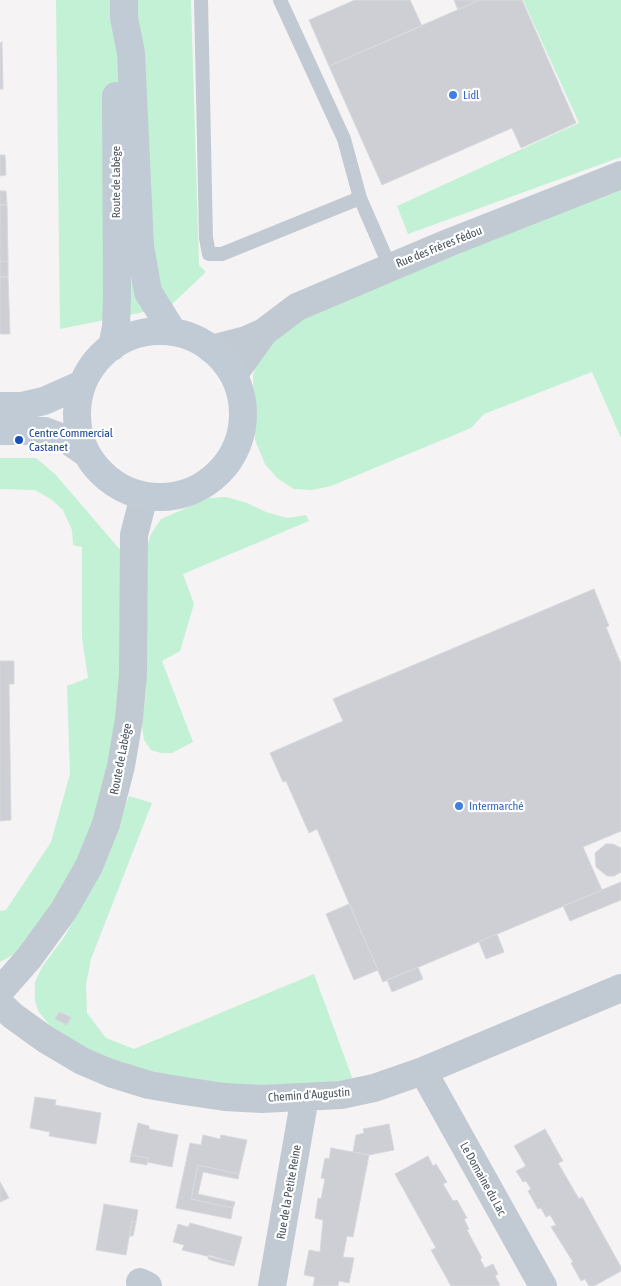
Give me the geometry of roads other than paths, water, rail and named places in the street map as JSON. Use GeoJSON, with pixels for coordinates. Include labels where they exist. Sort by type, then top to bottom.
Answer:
{"type":"FeatureCollection","features":[{"type":"Feature","properties":{"kind":"street","name":"Route de Labège"},"geometry":{"type":"LineString","coordinates":[[124,9],[132,53],[140,246],[148,292],[173,332]]}},
{"type":"Feature","properties":{"kind":"street","name":"Route de Labège"},"geometry":{"type":"LineString","coordinates":[[112,347],[116,327],[117,298],[116,49],[124,9]]}},
{"type":"Feature","properties":{"kind":"street","name":"Rue des Frères Fédou"},"geometry":{"type":"LineString","coordinates":[[211,349],[246,340],[264,332],[297,307],[390,267],[621,175]]}},
{"type":"Feature","properties":{"kind":"street"},"geometry":{"type":"LineString","coordinates":[[0,431],[45,431],[66,439],[86,454],[101,473],[120,488],[144,496],[171,497],[197,490],[219,474],[235,452],[243,426],[243,400],[234,374],[218,354],[211,349],[197,340],[173,332],[154,331],[135,335],[112,347],[91,368],[82,384],[77,408],[78,431],[86,454]]}},
{"type":"Feature","properties":{"kind":"street","name":"Rue des Frères Fédou"},"geometry":{"type":"LineString","coordinates":[[234,374],[264,332]]}},
{"type":"Feature","properties":{"kind":"street"},"geometry":{"type":"LineString","coordinates":[[0,406],[22,406],[44,401],[82,384]]}},
{"type":"Feature","properties":{"kind":"street","name":"Route de Labège"},"geometry":{"type":"LineString","coordinates":[[0,990],[29,958],[64,910],[89,866],[106,824],[121,766],[129,720],[134,675],[134,535],[144,496]]}},
{"type":"Feature","properties":{"kind":"street","name":"Chemin d'Augustin"},"geometry":{"type":"LineString","coordinates":[[0,1004],[45,1039],[82,1061],[110,1073],[149,1085],[225,1097],[305,1097],[341,1095],[374,1088],[423,1072],[621,988]]}},
{"type":"Feature","properties":{"kind":"street","name":"Le Domaine du Lac"},"geometry":{"type":"LineString","coordinates":[[423,1072],[543,1286]]}},
{"type":"Feature","properties":{"kind":"street","name":"Rue de la Petite Reine"},"geometry":{"type":"LineString","coordinates":[[272,1286],[305,1097]]}},
{"type":"Feature","properties":{"kind":"lane"},"geometry":{"type":"LineString","coordinates":[[201,0],[206,238],[209,254],[222,254],[360,198]]}},
{"type":"Feature","properties":{"kind":"lane"},"geometry":{"type":"LineString","coordinates":[[280,0],[344,139],[360,198],[390,267]]}},
{"type":"Feature","properties":{"kind":"place","name":"Lidl"},"geometry":{"type":"Point","coordinates":[453,95]}},
{"type":"Feature","properties":{"kind":"place","name":"Centre Commercial Castanet"},"geometry":{"type":"Point","coordinates":[19,440]}},
{"type":"Feature","properties":{"kind":"place","name":"Intermarché"},"geometry":{"type":"Point","coordinates":[459,806]}}]}
